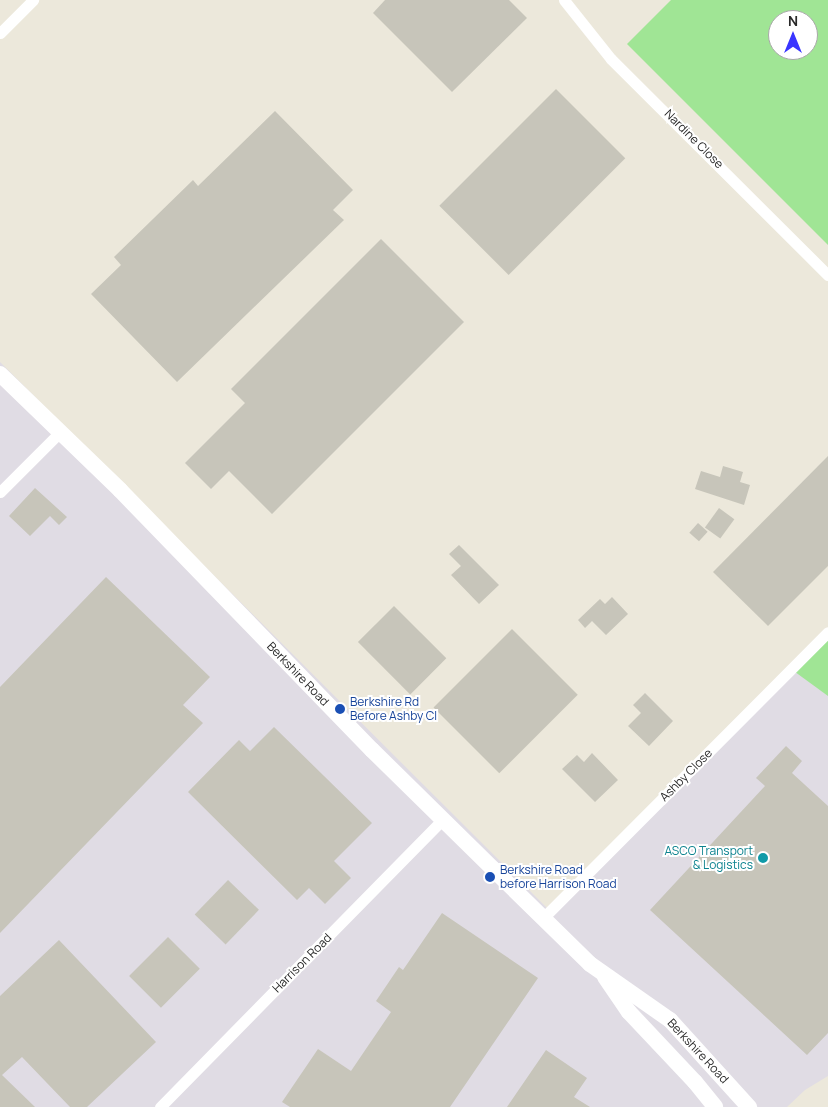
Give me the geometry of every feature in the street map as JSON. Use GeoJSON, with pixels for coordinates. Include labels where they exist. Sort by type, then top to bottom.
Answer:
{"type":"FeatureCollection","features":[{"type":"Feature","properties":{"kind":"main road","name":"Berkshire Road"},"geometry":{"type":"LineString","coordinates":[[0,374],[120,490],[372,750],[544,918],[599,970],[670,1020],[747,1104],[763,1107]]}},
{"type":"Feature","properties":{"kind":"main road","name":"Berkshire Road"},"geometry":{"type":"LineString","coordinates":[[599,970],[629,1012],[695,1082],[715,1107]]}},
{"type":"Feature","properties":{"kind":"street"},"geometry":{"type":"LineString","coordinates":[[0,33],[34,0]]}},
{"type":"Feature","properties":{"kind":"street","name":"Nardine Close"},"geometry":{"type":"LineString","coordinates":[[564,0],[611,60],[828,275]]}},
{"type":"Feature","properties":{"kind":"street"},"geometry":{"type":"LineString","coordinates":[[0,492],[59,433]]}},
{"type":"Feature","properties":{"kind":"street","name":"Ashby Close"},"geometry":{"type":"LineString","coordinates":[[544,918],[828,632]]}},
{"type":"Feature","properties":{"kind":"street","name":"Harrison Road"},"geometry":{"type":"LineString","coordinates":[[160,1107],[443,819]]}},
{"type":"Feature","properties":{"kind":"shaded area"},"geometry":{"type":"Polygon","coordinates":[[[0,362],[550,911],[791,667],[828,694],[828,1076],[805,1090],[787,1107],[0,1107],[0,362]]]}},
{"type":"Feature","properties":{"kind":"green space"},"geometry":{"type":"Polygon","coordinates":[[[671,0],[828,0],[828,245],[627,44],[671,0]]]}},
{"type":"Feature","properties":{"kind":"green space"},"geometry":{"type":"Polygon","coordinates":[[[828,632],[828,696],[791,669],[828,632]]]}},
{"type":"Feature","properties":{"kind":"building"},"geometry":{"type":"Polygon","coordinates":[[[385,0],[509,0],[527,18],[452,92],[373,13],[385,0]]]}},
{"type":"Feature","properties":{"kind":"building"},"geometry":{"type":"Polygon","coordinates":[[[556,89],[625,158],[509,275],[439,206],[556,89]]]}},
{"type":"Feature","properties":{"kind":"building"},"geometry":{"type":"Polygon","coordinates":[[[275,111],[353,190],[333,210],[344,220],[177,382],[91,294],[121,265],[114,257],[193,180],[198,186],[275,111]]]}},
{"type":"Feature","properties":{"kind":"building"},"geometry":{"type":"Polygon","coordinates":[[[381,239],[464,322],[272,514],[229,471],[211,489],[185,463],[245,403],[231,389],[381,239]]]}},
{"type":"Feature","properties":{"kind":"building"},"geometry":{"type":"Polygon","coordinates":[[[828,456],[828,566],[768,626],[713,572],[828,456]]]}},
{"type":"Feature","properties":{"kind":"building"},"geometry":{"type":"Polygon","coordinates":[[[723,466],[743,472],[740,482],[750,485],[744,505],[695,489],[701,471],[720,477],[723,466]]]}},
{"type":"Feature","properties":{"kind":"building"},"geometry":{"type":"Polygon","coordinates":[[[35,488],[67,517],[59,525],[50,516],[30,536],[9,516],[35,488]]]}},
{"type":"Feature","properties":{"kind":"building"},"geometry":{"type":"Polygon","coordinates":[[[719,508],[734,519],[720,539],[705,527],[719,508]]]}},
{"type":"Feature","properties":{"kind":"building"},"geometry":{"type":"Polygon","coordinates":[[[698,523],[708,532],[699,541],[689,533],[698,523]]]}},
{"type":"Feature","properties":{"kind":"building"},"geometry":{"type":"Polygon","coordinates":[[[459,545],[499,585],[479,604],[451,575],[461,566],[449,554],[459,545]]]}},
{"type":"Feature","properties":{"kind":"building"},"geometry":{"type":"Polygon","coordinates":[[[106,577],[210,677],[183,705],[203,723],[0,933],[0,687],[106,577]]]}},
{"type":"Feature","properties":{"kind":"building"},"geometry":{"type":"Polygon","coordinates":[[[612,597],[628,614],[606,635],[592,621],[585,628],[578,620],[600,599],[605,604],[612,597]]]}},
{"type":"Feature","properties":{"kind":"building"},"geometry":{"type":"Polygon","coordinates":[[[394,606],[446,658],[410,694],[358,642],[394,606]]]}},
{"type":"Feature","properties":{"kind":"building"},"geometry":{"type":"Polygon","coordinates":[[[512,629],[578,695],[499,773],[434,707],[512,629]]]}},
{"type":"Feature","properties":{"kind":"building"},"geometry":{"type":"Polygon","coordinates":[[[645,693],[673,721],[649,746],[628,726],[641,713],[633,705],[645,693]]]}},
{"type":"Feature","properties":{"kind":"building"},"geometry":{"type":"Polygon","coordinates":[[[274,727],[372,823],[334,861],[351,878],[325,904],[309,888],[297,900],[188,792],[239,740],[250,751],[274,727]]]}},
{"type":"Feature","properties":{"kind":"building","name":"ASCO Transport & Logistics"},"geometry":{"type":"Polygon","coordinates":[[[786,746],[802,761],[792,773],[828,806],[828,1033],[807,1055],[650,910],[765,786],[756,778],[786,746]]]}},
{"type":"Feature","properties":{"kind":"building"},"geometry":{"type":"Polygon","coordinates":[[[592,753],[618,780],[595,802],[562,769],[577,755],[584,762],[592,753]]]}},
{"type":"Feature","properties":{"kind":"building"},"geometry":{"type":"Polygon","coordinates":[[[228,880],[259,910],[226,944],[195,915],[228,880]]]}},
{"type":"Feature","properties":{"kind":"building"},"geometry":{"type":"Polygon","coordinates":[[[442,913],[538,978],[450,1107],[290,1107],[282,1102],[318,1049],[351,1071],[391,1012],[376,1001],[399,967],[403,970],[442,913]]]}},
{"type":"Feature","properties":{"kind":"building"},"geometry":{"type":"Polygon","coordinates":[[[168,937],[200,969],[161,1008],[129,976],[168,937]]]}},
{"type":"Feature","properties":{"kind":"building"},"geometry":{"type":"Polygon","coordinates":[[[59,940],[156,1042],[87,1107],[70,1107],[22,1057],[2,1075],[35,1107],[0,1107],[0,996],[59,940]]]}},
{"type":"Feature","properties":{"kind":"building"},"geometry":{"type":"Polygon","coordinates":[[[546,1050],[587,1078],[574,1097],[590,1107],[507,1107],[546,1050]]]}},
{"type":"Feature","properties":{"kind":"place","name":"Berkshire Rd Before Ashby Cl"},"geometry":{"type":"Point","coordinates":[340,709]}},
{"type":"Feature","properties":{"kind":"place","name":"ASCO Transport & Logistics"},"geometry":{"type":"Point","coordinates":[763,858]}},
{"type":"Feature","properties":{"kind":"place","name":"Berkshire Road before Harrison Road"},"geometry":{"type":"Point","coordinates":[490,877]}}]}
